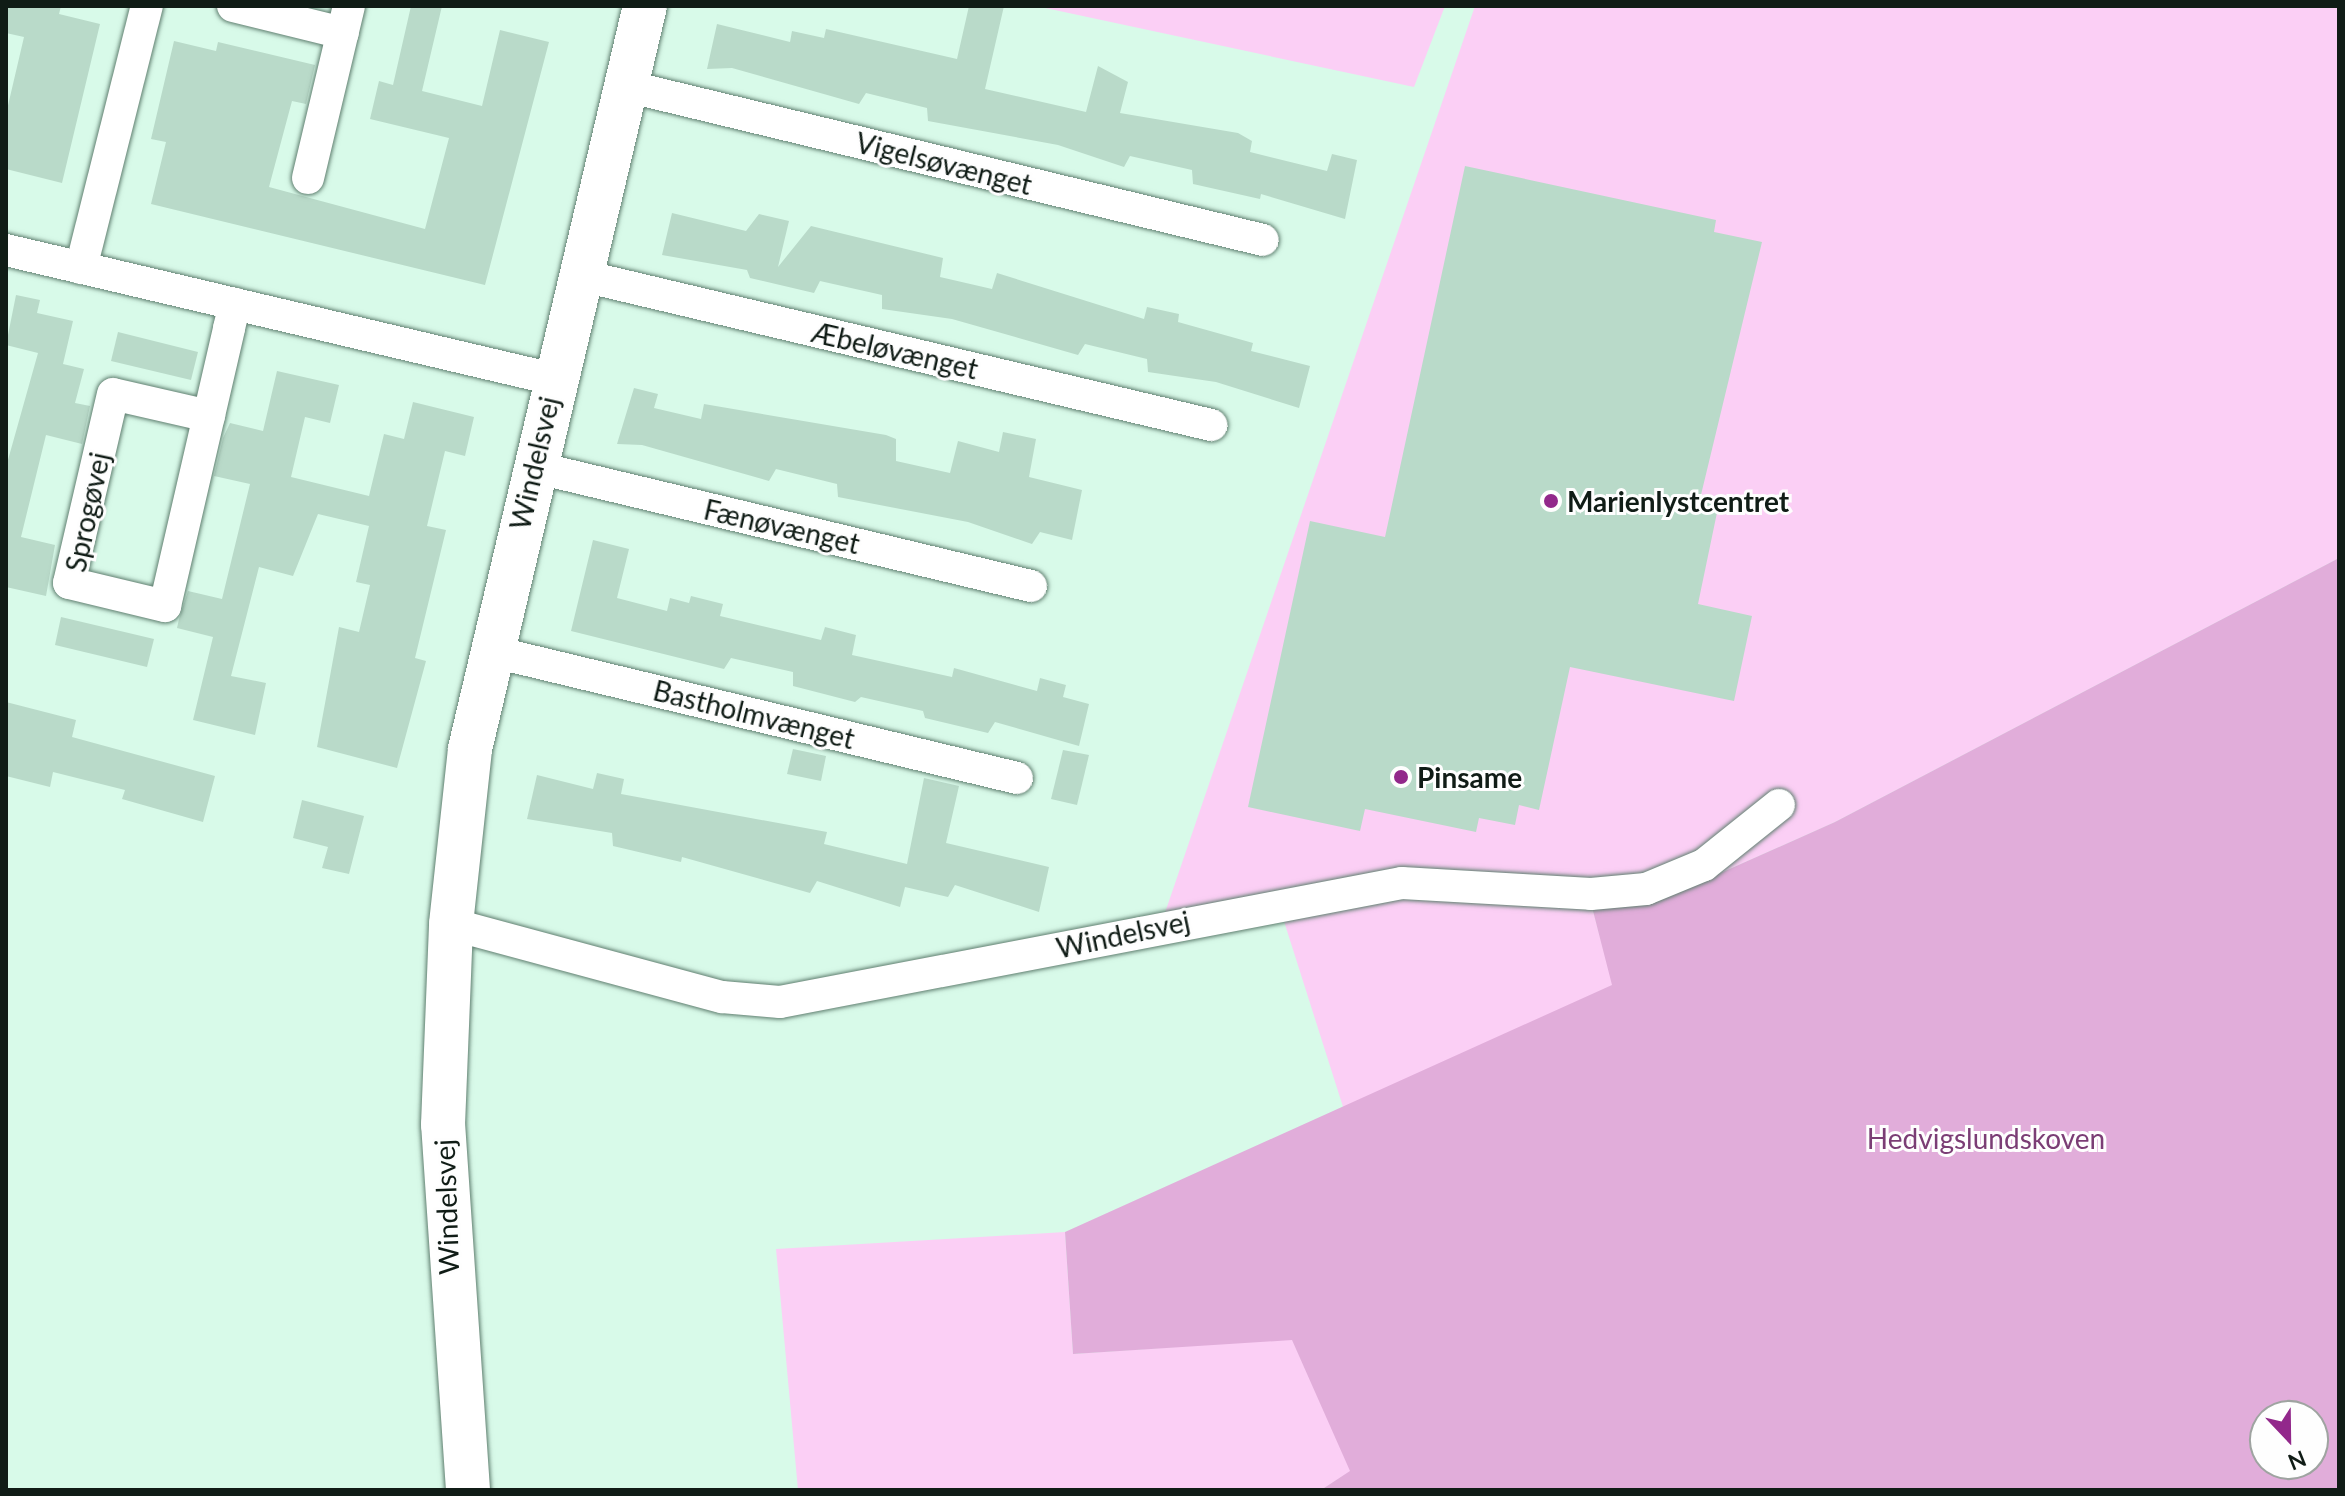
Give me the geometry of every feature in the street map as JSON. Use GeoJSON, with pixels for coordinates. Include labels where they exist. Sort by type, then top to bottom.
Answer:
{"type":"FeatureCollection","features":[{"type":"Feature","properties":{"kind":"street"},"geometry":{"type":"LineString","coordinates":[[81,268],[147,6]]}},
{"type":"Feature","properties":{"kind":"street"},"geometry":{"type":"LineString","coordinates":[[233,6],[346,20],[308,178]]}},
{"type":"Feature","properties":{"kind":"street","name":"Windelsvej"},"geometry":{"type":"LineString","coordinates":[[468,1490],[443,1125],[451,924],[470,749],[553,379],[645,6]]}},
{"type":"Feature","properties":{"kind":"street","name":"Vigelsøvænget"},"geometry":{"type":"LineString","coordinates":[[626,86],[1263,240]]}},
{"type":"Feature","properties":{"kind":"street"},"geometry":{"type":"LineString","coordinates":[[6,250],[553,379]]}},
{"type":"Feature","properties":{"kind":"street","name":"Æbeløvænget"},"geometry":{"type":"LineString","coordinates":[[579,275],[1211,425]]}},
{"type":"Feature","properties":{"kind":"street","name":"Sprogøvej"},"geometry":{"type":"LineString","coordinates":[[209,416],[113,394],[69,583],[165,606],[235,304]]}},
{"type":"Feature","properties":{"kind":"street","name":"Fænøvænget"},"geometry":{"type":"LineString","coordinates":[[534,467],[1031,586]]}},
{"type":"Feature","properties":{"kind":"street","name":"Bastholmvænget"},"geometry":{"type":"LineString","coordinates":[[490,651],[1017,778]]}},
{"type":"Feature","properties":{"kind":"street","name":"Windelsvej"},"geometry":{"type":"LineString","coordinates":[[451,924],[722,997],[780,1002],[1402,883],[1591,894],[1646,889],[1704,865],[1779,805]]}},
{"type":"Feature","properties":{"kind":"shaded area"},"geometry":{"type":"Polygon","coordinates":[[[1036,6],[1445,6],[1414,87],[1036,6]]]}},
{"type":"Feature","properties":{"kind":"shaded area"},"geometry":{"type":"Polygon","coordinates":[[[1475,6],[2339,6],[2339,558],[1835,822],[1660,900],[1592,907],[1613,985],[1344,1110],[1282,915],[1156,939],[1475,6]]]}},
{"type":"Feature","properties":{"kind":"shaded area"},"geometry":{"type":"Polygon","coordinates":[[[1065,1232],[1073,1354],[1292,1339],[1351,1471],[1321,1490],[798,1490],[776,1249],[1065,1232]]]}},
{"type":"Feature","properties":{"kind":"green space","name":"Hedvigslundskoven"},"geometry":{"type":"Polygon","coordinates":[[[2339,558],[2339,1490],[1321,1490],[1350,1471],[1292,1340],[1073,1354],[1065,1232],[1612,985],[1592,907],[1660,900],[1835,822],[2339,558]]]}},
{"type":"Feature","properties":{"kind":"building"},"geometry":{"type":"Polygon","coordinates":[[[6,6],[61,6],[59,14],[100,24],[62,183],[6,169],[6,114],[24,37],[6,33],[6,6]]]}},
{"type":"Feature","properties":{"kind":"building"},"geometry":{"type":"Polygon","coordinates":[[[411,6],[442,6],[422,91],[482,106],[500,30],[549,42],[485,285],[151,204],[166,142],[151,139],[174,41],[216,51],[218,42],[315,65],[306,104],[292,101],[269,187],[425,229],[449,138],[370,119],[379,81],[393,85],[411,6]]]}},
{"type":"Feature","properties":{"kind":"building"},"geometry":{"type":"Polygon","coordinates":[[[969,6],[1004,6],[985,89],[1086,112],[1098,66],[1128,82],[1120,113],[1238,133],[1252,141],[1250,152],[1327,171],[1332,154],[1357,160],[1345,219],[1261,194],[1260,199],[1193,184],[1192,170],[1130,156],[1124,167],[1058,145],[928,121],[927,108],[866,93],[859,104],[732,68],[707,69],[717,24],[790,42],[792,31],[824,38],[826,29],[957,59],[969,6]]]}},
{"type":"Feature","properties":{"kind":"building","name":"Marienlystcentret"},"geometry":{"type":"Polygon","coordinates":[[[1465,166],[1716,220],[1714,232],[1762,242],[1700,499],[1719,503],[1698,604],[1752,616],[1734,701],[1570,667],[1539,810],[1519,805],[1515,825],[1479,818],[1476,832],[1365,809],[1360,831],[1248,807],[1310,521],[1385,537],[1465,166]]]}},
{"type":"Feature","properties":{"kind":"building"},"geometry":{"type":"Polygon","coordinates":[[[672,213],[746,231],[759,214],[789,221],[778,267],[811,226],[943,258],[940,277],[992,289],[997,273],[1144,319],[1147,307],[1179,314],[1178,322],[1253,343],[1251,351],[1310,366],[1299,408],[1216,382],[1148,372],[1147,359],[1085,344],[1078,355],[952,319],[882,309],[882,295],[820,281],[814,293],[750,278],[747,270],[662,255],[672,213]]]}},
{"type":"Feature","properties":{"kind":"building"},"geometry":{"type":"Polygon","coordinates":[[[16,295],[40,300],[37,313],[73,321],[63,364],[84,369],[75,403],[90,406],[82,444],[46,435],[21,537],[55,545],[46,596],[6,587],[6,467],[38,353],[6,345],[16,295]]]}},
{"type":"Feature","properties":{"kind":"building"},"geometry":{"type":"Polygon","coordinates":[[[118,332],[198,352],[191,380],[111,361],[118,332]]]}},
{"type":"Feature","properties":{"kind":"building"},"geometry":{"type":"Polygon","coordinates":[[[277,371],[339,385],[330,423],[305,417],[291,477],[369,496],[384,434],[404,439],[413,402],[474,417],[465,456],[445,451],[427,526],[446,530],[415,658],[426,661],[397,768],[317,747],[339,627],[359,632],[370,585],[356,582],[369,526],[318,514],[293,576],[259,567],[231,676],[266,683],[255,735],[193,720],[213,637],[177,628],[179,619],[188,591],[222,599],[250,484],[214,476],[223,438],[230,423],[263,431],[277,371]]]}},
{"type":"Feature","properties":{"kind":"building"},"geometry":{"type":"Polygon","coordinates":[[[634,388],[658,394],[654,408],[701,419],[704,404],[886,435],[896,439],[896,461],[950,473],[958,441],[999,452],[1003,432],[1036,439],[1029,477],[1082,490],[1072,540],[1040,532],[1032,544],[968,522],[838,497],[837,484],[776,469],[769,481],[642,445],[617,444],[634,388]]]}},
{"type":"Feature","properties":{"kind":"building"},"geometry":{"type":"Polygon","coordinates":[[[593,540],[629,549],[617,598],[667,611],[670,598],[689,603],[691,596],[723,604],[720,616],[821,640],[825,627],[856,635],[852,655],[952,677],[954,668],[1037,691],[1040,678],[1066,685],[1063,697],[1089,704],[1079,746],[995,722],[988,733],[925,718],[923,711],[861,697],[855,702],[793,686],[793,672],[731,658],[724,669],[571,631],[593,540]]]}},
{"type":"Feature","properties":{"kind":"building"},"geometry":{"type":"Polygon","coordinates":[[[61,617],[154,639],[147,667],[55,645],[61,617]]]}},
{"type":"Feature","properties":{"kind":"building"},"geometry":{"type":"Polygon","coordinates":[[[6,702],[76,720],[72,737],[215,776],[203,822],[122,799],[125,790],[53,772],[50,787],[6,776],[6,702]]]}},
{"type":"Feature","properties":{"kind":"building"},"geometry":{"type":"Polygon","coordinates":[[[793,749],[826,756],[821,781],[787,774],[793,749]]]}},
{"type":"Feature","properties":{"kind":"building"},"geometry":{"type":"Polygon","coordinates":[[[1063,750],[1089,755],[1077,805],[1051,799],[1063,750]]]}},
{"type":"Feature","properties":{"kind":"building"},"geometry":{"type":"Polygon","coordinates":[[[597,773],[624,779],[621,794],[827,832],[824,844],[907,864],[924,778],[959,786],[946,843],[1049,867],[1039,912],[955,885],[948,897],[905,887],[900,907],[817,881],[810,893],[682,857],[681,862],[613,846],[612,833],[527,819],[537,775],[593,789],[597,773]]]}},
{"type":"Feature","properties":{"kind":"building"},"geometry":{"type":"Polygon","coordinates":[[[302,800],[364,816],[349,874],[322,868],[328,847],[293,838],[302,800]]]}},
{"type":"Feature","properties":{"kind":"place","name":"Marienlystcentret"},"geometry":{"type":"Point","coordinates":[1551,501]}},
{"type":"Feature","properties":{"kind":"place","name":"Pinsame"},"geometry":{"type":"Point","coordinates":[1401,777]}}]}
